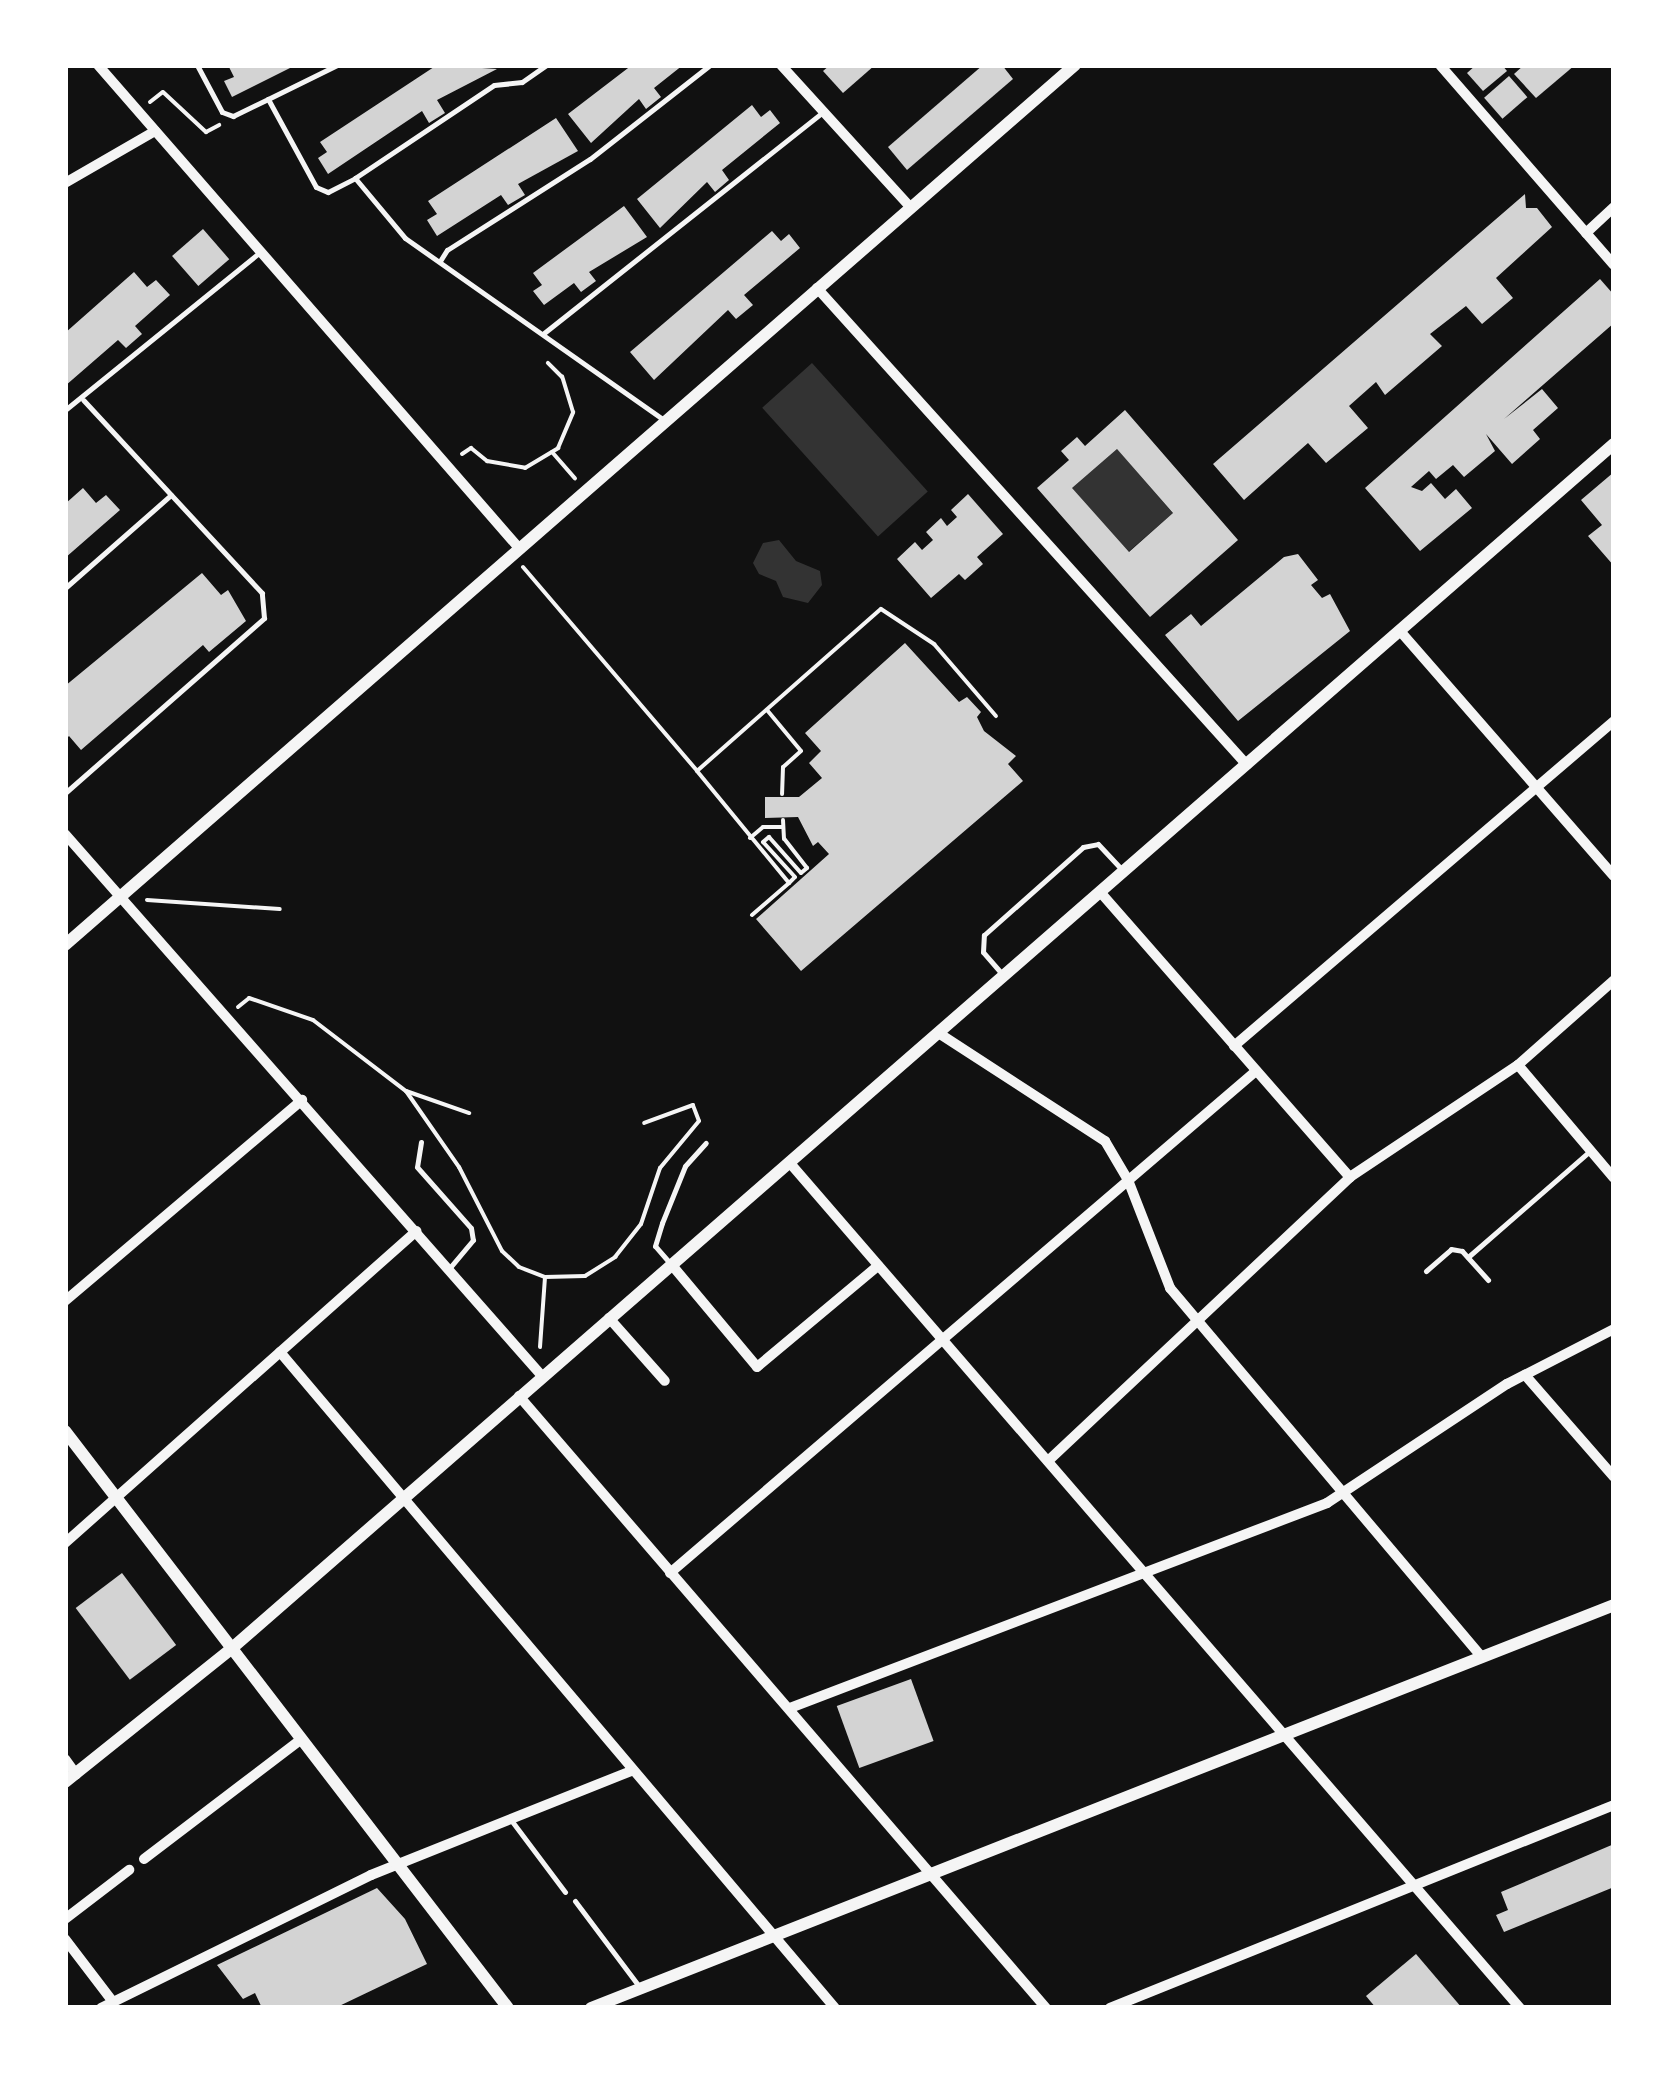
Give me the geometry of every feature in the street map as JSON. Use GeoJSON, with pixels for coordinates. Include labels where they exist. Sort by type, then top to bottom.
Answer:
{"type":"FeatureCollection","features":[{"type":"Feature","properties":{"kind":"street"},"geometry":{"type":"LineString","coordinates":[[98,65],[518,547]]}},
{"type":"Feature","properties":{"kind":"street"},"geometry":{"type":"LineString","coordinates":[[781,65],[911,208]]}},
{"type":"Feature","properties":{"kind":"street"},"geometry":{"type":"LineString","coordinates":[[65,945],[1076,65]]}},
{"type":"Feature","properties":{"kind":"street"},"geometry":{"type":"LineString","coordinates":[[1440,65],[1614,265]]}},
{"type":"Feature","properties":{"kind":"street"},"geometry":{"type":"LineString","coordinates":[[65,183],[155,131]]}},
{"type":"Feature","properties":{"kind":"street"},"geometry":{"type":"LineString","coordinates":[[1586,232],[1614,207]]}},
{"type":"Feature","properties":{"kind":"street"},"geometry":{"type":"LineString","coordinates":[[817,288],[1247,765]]}},
{"type":"Feature","properties":{"kind":"street"},"geometry":{"type":"LineString","coordinates":[[65,1759],[70,1778],[231,1649],[1614,444]]}},
{"type":"Feature","properties":{"kind":"street"},"geometry":{"type":"LineString","coordinates":[[1400,631],[1614,876]]}},
{"type":"Feature","properties":{"kind":"street"},"geometry":{"type":"LineString","coordinates":[[1234,1046],[1614,721]]}},
{"type":"Feature","properties":{"kind":"street"},"geometry":{"type":"LineString","coordinates":[[65,834],[542,1376]]}},
{"type":"Feature","properties":{"kind":"street"},"geometry":{"type":"LineString","coordinates":[[1101,893],[1350,1177]]}},
{"type":"Feature","properties":{"kind":"street"},"geometry":{"type":"LineString","coordinates":[[1048,1461],[1350,1177],[1518,1065],[1614,980]]}},
{"type":"Feature","properties":{"kind":"street"},"geometry":{"type":"LineString","coordinates":[[940,1034],[1088,1125],[1128,1180],[1170,1288],[1482,1657]]}},
{"type":"Feature","properties":{"kind":"street"},"geometry":{"type":"LineString","coordinates":[[1518,1065],[1614,1178]]}},
{"type":"Feature","properties":{"kind":"street"},"geometry":{"type":"LineString","coordinates":[[670,1574],[1256,1071]]}},
{"type":"Feature","properties":{"kind":"street"},"geometry":{"type":"LineString","coordinates":[[65,1301],[302,1100]]}},
{"type":"Feature","properties":{"kind":"street"},"geometry":{"type":"LineString","coordinates":[[789,1162],[1520,2008]]}},
{"type":"Feature","properties":{"kind":"street"},"geometry":{"type":"LineString","coordinates":[[65,1542],[417,1231]]}},
{"type":"Feature","properties":{"kind":"street"},"geometry":{"type":"LineString","coordinates":[[671,1264],[757,1367],[878,1266]]}},
{"type":"Feature","properties":{"kind":"street"},"geometry":{"type":"LineString","coordinates":[[608,1318],[664,1381]]}},
{"type":"Feature","properties":{"kind":"street"},"geometry":{"type":"LineString","coordinates":[[790,1708],[1344,1492],[1525,1375],[1614,1329]]}},
{"type":"Feature","properties":{"kind":"street"},"geometry":{"type":"LineString","coordinates":[[280,1352],[401,1500],[835,2008]]}},
{"type":"Feature","properties":{"kind":"street"},"geometry":{"type":"LineString","coordinates":[[1525,1375],[1614,1477]]}},
{"type":"Feature","properties":{"kind":"street"},"geometry":{"type":"LineString","coordinates":[[519,1396],[1046,2008]]}},
{"type":"Feature","properties":{"kind":"street"},"geometry":{"type":"LineString","coordinates":[[65,1431],[508,2008]]}},
{"type":"Feature","properties":{"kind":"street"},"geometry":{"type":"LineString","coordinates":[[592,2008],[771,1934],[1614,1605]]}},
{"type":"Feature","properties":{"kind":"street"},"geometry":{"type":"LineString","coordinates":[[144,1859],[300,1740]]}},
{"type":"Feature","properties":{"kind":"street"},"geometry":{"type":"LineString","coordinates":[[101,2008],[397,1866],[633,1770]]}},
{"type":"Feature","properties":{"kind":"street"},"geometry":{"type":"LineString","coordinates":[[1110,2008],[1614,1805]]}},
{"type":"Feature","properties":{"kind":"street"},"geometry":{"type":"LineString","coordinates":[[65,1919],[129,1870]]}},
{"type":"Feature","properties":{"kind":"street"},"geometry":{"type":"LineString","coordinates":[[65,1939],[113,2002]]}},
{"type":"Feature","properties":{"kind":"lane"},"geometry":{"type":"LineString","coordinates":[[197,65],[228,114],[337,65]]}},
{"type":"Feature","properties":{"kind":"lane"},"geometry":{"type":"LineString","coordinates":[[268,99],[316,187],[328,192],[494,85],[522,82],[546,65]]}},
{"type":"Feature","properties":{"kind":"lane"},"geometry":{"type":"LineString","coordinates":[[440,261],[447,250],[590,160],[710,65]]}},
{"type":"Feature","properties":{"kind":"lane"},"geometry":{"type":"LineString","coordinates":[[544,333],[823,112]]}},
{"type":"Feature","properties":{"kind":"lane"},"geometry":{"type":"LineString","coordinates":[[355,178],[405,238],[664,420]]}},
{"type":"Feature","properties":{"kind":"lane"},"geometry":{"type":"LineString","coordinates":[[65,410],[83,400],[262,251]]}},
{"type":"Feature","properties":{"kind":"lane"},"geometry":{"type":"LineString","coordinates":[[65,793],[264,618],[262,592],[83,400]]}},
{"type":"Feature","properties":{"kind":"lane"},"geometry":{"type":"LineString","coordinates":[[65,588],[172,495]]}},
{"type":"Feature","properties":{"kind":"lane"},"geometry":{"type":"LineString","coordinates":[[1005,977],[983,952],[984,934],[1083,847],[1098,844],[1124,872]]}},
{"type":"Feature","properties":{"kind":"lane"},"geometry":{"type":"LineString","coordinates":[[421,1142],[417,1167],[471,1228],[473,1240],[449,1269]]}},
{"type":"Feature","properties":{"kind":"lane"},"geometry":{"type":"LineString","coordinates":[[671,1264],[655,1246],[685,1166],[706,1144]]}},
{"type":"Feature","properties":{"kind":"lane"},"geometry":{"type":"LineString","coordinates":[[1468,1257],[1590,1151]]}},
{"type":"Feature","properties":{"kind":"lane"},"geometry":{"type":"LineString","coordinates":[[1426,1271],[1451,1249],[1468,1257],[1488,1280]]}},
{"type":"Feature","properties":{"kind":"lane"},"geometry":{"type":"LineString","coordinates":[[511,1820],[565,1892]]}},
{"type":"Feature","properties":{"kind":"lane"},"geometry":{"type":"LineString","coordinates":[[574,1901],[640,1988]]}},
{"type":"Feature","properties":{"kind":"path"},"geometry":{"type":"LineString","coordinates":[[150,102],[163,92],[206,132],[228,114]]}},
{"type":"Feature","properties":{"kind":"path"},"geometry":{"type":"LineString","coordinates":[[458,457],[471,448],[487,461],[525,468],[552,452],[570,430],[573,412],[562,377],[548,364]]}},
{"type":"Feature","properties":{"kind":"path"},"geometry":{"type":"LineString","coordinates":[[552,452],[575,478]]}},
{"type":"Feature","properties":{"kind":"path"},"geometry":{"type":"LineString","coordinates":[[520,564],[789,884]]}},
{"type":"Feature","properties":{"kind":"path"},"geometry":{"type":"LineString","coordinates":[[697,771],[881,609],[934,644],[996,716]]}},
{"type":"Feature","properties":{"kind":"path"},"geometry":{"type":"LineString","coordinates":[[767,710],[801,751],[783,767],[782,794]]}},
{"type":"Feature","properties":{"kind":"path"},"geometry":{"type":"LineString","coordinates":[[750,838],[762,826],[784,823],[784,840],[807,868],[801,873],[770,837],[764,842],[795,877],[752,915]]}},
{"type":"Feature","properties":{"kind":"path"},"geometry":{"type":"LineString","coordinates":[[147,900],[280,909]]}},
{"type":"Feature","properties":{"kind":"path"},"geometry":{"type":"LineString","coordinates":[[236,1009],[249,998],[313,1020],[406,1091],[459,1168],[502,1250],[518,1267],[544,1277],[585,1276],[615,1258],[640,1224],[660,1168],[699,1121],[693,1105],[644,1122]]}},
{"type":"Feature","properties":{"kind":"path"},"geometry":{"type":"LineString","coordinates":[[406,1091],[469,1113]]}},
{"type":"Feature","properties":{"kind":"path"},"geometry":{"type":"LineString","coordinates":[[540,1347],[544,1277]]}},
{"type":"Feature","properties":{"kind":"shaded area"},"geometry":{"type":"Polygon","coordinates":[[[812,363],[928,492],[878,536],[762,408],[812,363]]]}},
{"type":"Feature","properties":{"kind":"shaded area"},"geometry":{"type":"Polygon","coordinates":[[[1117,449],[1173,513],[1127,553],[1072,488],[1117,449]]]}},
{"type":"Feature","properties":{"kind":"shaded area"},"geometry":{"type":"Polygon","coordinates":[[[779,540],[796,561],[820,571],[822,585],[808,603],[783,597],[776,581],[759,574],[753,563],[763,543],[779,540]]]}},
{"type":"Feature","properties":{"kind":"building"},"geometry":{"type":"Polygon","coordinates":[[[228,65],[296,65],[232,97],[224,81],[234,77],[228,65]]]}},
{"type":"Feature","properties":{"kind":"building"},"geometry":{"type":"Polygon","coordinates":[[[437,65],[497,69],[437,100],[445,113],[429,123],[422,111],[328,174],[318,158],[327,152],[320,142],[437,65]]]}},
{"type":"Feature","properties":{"kind":"building"},"geometry":{"type":"Polygon","coordinates":[[[632,65],[683,65],[654,88],[661,97],[646,109],[639,99],[591,143],[568,114],[632,65]]]}},
{"type":"Feature","properties":{"kind":"building"},"geometry":{"type":"Polygon","coordinates":[[[830,65],[875,65],[843,93],[823,71],[830,65]]]}},
{"type":"Feature","properties":{"kind":"building"},"geometry":{"type":"Polygon","coordinates":[[[983,65],[1002,65],[1013,79],[907,170],[888,147],[983,65]]]}},
{"type":"Feature","properties":{"kind":"building"},"geometry":{"type":"Polygon","coordinates":[[[1476,65],[1502,65],[1507,71],[1483,91],[1467,73],[1476,65]]]}},
{"type":"Feature","properties":{"kind":"building"},"geometry":{"type":"Polygon","coordinates":[[[1524,65],[1575,65],[1536,98],[1514,74],[1524,65]]]}},
{"type":"Feature","properties":{"kind":"building"},"geometry":{"type":"Polygon","coordinates":[[[1509,76],[1527,97],[1502,119],[1484,98],[1509,76]]]}},
{"type":"Feature","properties":{"kind":"building"},"geometry":{"type":"Polygon","coordinates":[[[752,105],[761,117],[770,110],[780,123],[722,170],[729,180],[715,192],[707,182],[660,228],[637,199],[752,105]]]}},
{"type":"Feature","properties":{"kind":"building"},"geometry":{"type":"Polygon","coordinates":[[[556,118],[578,151],[518,184],[525,195],[508,205],[501,195],[437,236],[427,220],[437,214],[428,201],[556,118]]]}},
{"type":"Feature","properties":{"kind":"building"},"geometry":{"type":"Polygon","coordinates":[[[1525,194],[1526,208],[1537,208],[1552,227],[1496,278],[1513,298],[1482,324],[1466,306],[1430,334],[1442,346],[1385,395],[1376,382],[1349,406],[1368,428],[1326,463],[1308,443],[1244,500],[1213,464],[1525,194]]]}},
{"type":"Feature","properties":{"kind":"building"},"geometry":{"type":"Polygon","coordinates":[[[624,206],[647,237],[589,272],[596,281],[581,292],[574,283],[544,305],[533,291],[542,285],[533,273],[624,206]]]}},
{"type":"Feature","properties":{"kind":"building"},"geometry":{"type":"Polygon","coordinates":[[[203,229],[229,259],[198,286],[172,256],[203,229]]]}},
{"type":"Feature","properties":{"kind":"building"},"geometry":{"type":"Polygon","coordinates":[[[772,231],[781,241],[789,234],[800,248],[744,295],[753,305],[736,319],[728,310],[654,380],[630,352],[772,231]]]}},
{"type":"Feature","properties":{"kind":"building"},"geometry":{"type":"Polygon","coordinates":[[[134,272],[147,287],[156,280],[170,295],[135,326],[142,334],[126,348],[118,340],[65,386],[65,333],[134,272]]]}},
{"type":"Feature","properties":{"kind":"building"},"geometry":{"type":"Polygon","coordinates":[[[1600,279],[1614,295],[1614,323],[1504,419],[1542,389],[1558,408],[1533,430],[1540,439],[1512,464],[1486,434],[1495,451],[1464,477],[1453,465],[1436,479],[1429,471],[1411,487],[1422,491],[1431,483],[1445,499],[1456,489],[1472,508],[1420,551],[1365,488],[1600,279]]]}},
{"type":"Feature","properties":{"kind":"building"},"geometry":{"type":"Polygon","coordinates":[[[1125,410],[1238,540],[1150,617],[1037,488],[1069,460],[1061,451],[1077,437],[1085,446],[1125,410]],[[1117,449],[1072,488],[1129,552],[1173,513],[1117,449]]]}},
{"type":"Feature","properties":{"kind":"building"},"geometry":{"type":"Polygon","coordinates":[[[1614,472],[1614,566],[1588,536],[1602,525],[1581,500],[1614,472]]]}},
{"type":"Feature","properties":{"kind":"building"},"geometry":{"type":"Polygon","coordinates":[[[83,488],[96,503],[106,495],[120,510],[65,558],[65,504],[83,488]]]}},
{"type":"Feature","properties":{"kind":"building"},"geometry":{"type":"Polygon","coordinates":[[[968,494],[1003,534],[977,557],[983,564],[965,580],[959,574],[931,598],[897,559],[915,542],[922,550],[933,540],[926,532],[941,518],[947,526],[957,517],[951,510],[968,494]]]}},
{"type":"Feature","properties":{"kind":"building"},"geometry":{"type":"Polygon","coordinates":[[[1298,554],[1318,580],[1311,585],[1322,598],[1330,594],[1350,631],[1238,721],[1165,635],[1191,614],[1201,626],[1284,557],[1298,554]]]}},
{"type":"Feature","properties":{"kind":"building"},"geometry":{"type":"Polygon","coordinates":[[[202,573],[221,595],[228,590],[246,621],[209,652],[203,645],[81,750],[69,736],[65,740],[65,686],[202,573]]]}},
{"type":"Feature","properties":{"kind":"building"},"geometry":{"type":"Polygon","coordinates":[[[905,643],[959,702],[967,697],[981,712],[977,717],[984,731],[1016,756],[1008,764],[1023,781],[801,971],[756,919],[829,854],[818,842],[813,846],[798,817],[765,818],[765,797],[799,797],[822,778],[809,763],[821,751],[805,733],[905,643]]]}},
{"type":"Feature","properties":{"kind":"building"},"geometry":{"type":"Polygon","coordinates":[[[122,1573],[176,1645],[130,1680],[76,1608],[122,1573]]]}},
{"type":"Feature","properties":{"kind":"building"},"geometry":{"type":"Polygon","coordinates":[[[911,1679],[934,1741],[859,1768],[837,1706],[911,1679]]]}},
{"type":"Feature","properties":{"kind":"building"},"geometry":{"type":"Polygon","coordinates":[[[1614,1844],[1614,1887],[1504,1932],[1496,1915],[1508,1910],[1501,1892],[1614,1844]]]}},
{"type":"Feature","properties":{"kind":"building"},"geometry":{"type":"Polygon","coordinates":[[[377,1888],[405,1919],[427,1964],[335,2008],[262,2008],[255,1993],[243,1999],[217,1965],[377,1888]]]}},
{"type":"Feature","properties":{"kind":"building"},"geometry":{"type":"Polygon","coordinates":[[[1416,1954],[1462,2008],[1376,2008],[1366,1996],[1416,1954]]]}}]}
